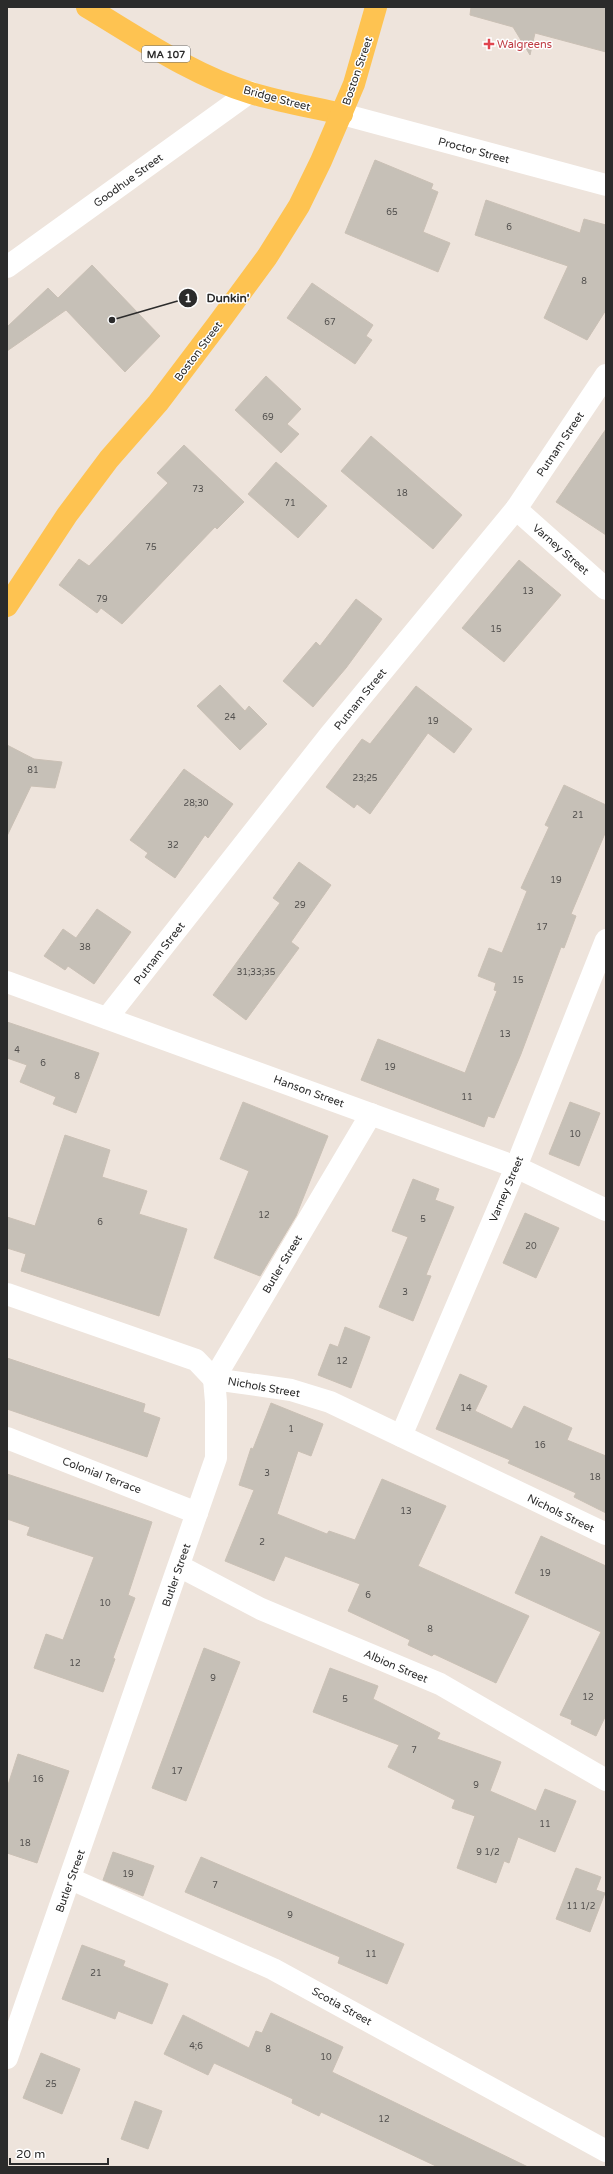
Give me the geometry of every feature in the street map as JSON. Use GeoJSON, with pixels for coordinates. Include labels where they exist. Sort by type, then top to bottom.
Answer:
{"type":"FeatureCollection","features":[{"type":"Feature","properties":{"kind":"main road","name":"Bridge Street"},"geometry":{"type":"LineString","coordinates":[[87,7],[207,75],[250,92],[342,114]]}},
{"type":"Feature","properties":{"kind":"main road","name":"Boston Street"},"geometry":{"type":"LineString","coordinates":[[7,606],[77,502],[109,459],[162,397],[267,257],[299,206],[342,114],[367,44],[376,7]]}},
{"type":"Feature","properties":{"kind":"street","name":"Goodhue Street"},"geometry":{"type":"LineString","coordinates":[[7,267],[250,92]]}},
{"type":"Feature","properties":{"kind":"street","name":"Proctor Street"},"geometry":{"type":"LineString","coordinates":[[342,114],[606,185]]}},
{"type":"Feature","properties":{"kind":"street","name":"Putnam Street"},"geometry":{"type":"LineString","coordinates":[[108,1018],[329,736],[516,509],[606,375]]}},
{"type":"Feature","properties":{"kind":"street","name":"Varney Street"},"geometry":{"type":"LineString","coordinates":[[516,509],[606,589]]}},
{"type":"Feature","properties":{"kind":"street","name":"Varney Street"},"geometry":{"type":"LineString","coordinates":[[402,1436],[516,1167],[606,940]]}},
{"type":"Feature","properties":{"kind":"street","name":"Hanson Street"},"geometry":{"type":"LineString","coordinates":[[7,982],[516,1167],[606,1210]]}},
{"type":"Feature","properties":{"kind":"street","name":"Butler Street"},"geometry":{"type":"LineString","coordinates":[[7,2058],[71,1879],[216,1458],[216,1402],[214,1379],[371,1114]]}},
{"type":"Feature","properties":{"kind":"street","name":"Nichols Street"},"geometry":{"type":"LineString","coordinates":[[7,1294],[196,1360],[214,1379],[291,1390],[330,1402],[606,1534]]}},
{"type":"Feature","properties":{"kind":"street","name":"Colonial Terrace"},"geometry":{"type":"LineString","coordinates":[[7,1438],[198,1513]]}},
{"type":"Feature","properties":{"kind":"street","name":"Albion Street"},"geometry":{"type":"LineString","coordinates":[[180,1566],[261,1609],[440,1684],[606,1780]]}},
{"type":"Feature","properties":{"kind":"street","name":"Scotia Street"},"geometry":{"type":"LineString","coordinates":[[71,1879],[274,1968],[606,2151]]}},
{"type":"Feature","properties":{"kind":"building"},"geometry":{"type":"Polygon","coordinates":[[[471,7],[606,7],[606,52],[535,33],[530,55],[513,27],[470,15],[471,7]]]}},
{"type":"Feature","properties":{"kind":"building"},"geometry":{"type":"Polygon","coordinates":[[[375,160],[433,184],[431,189],[438,192],[423,232],[450,243],[438,272],[345,233],[375,160]]]}},
{"type":"Feature","properties":{"kind":"building"},"geometry":{"type":"Polygon","coordinates":[[[486,200],[580,233],[584,219],[606,225],[606,310],[587,340],[544,318],[568,266],[475,235],[486,200]]]}},
{"type":"Feature","properties":{"kind":"building"},"geometry":{"type":"Polygon","coordinates":[[[92,265],[160,336],[125,372],[66,310],[7,351],[7,327],[48,288],[58,298],[92,265]]]}},
{"type":"Feature","properties":{"kind":"building"},"geometry":{"type":"Polygon","coordinates":[[[312,283],[373,325],[366,336],[372,340],[355,364],[287,318],[312,283]]]}},
{"type":"Feature","properties":{"kind":"building"},"geometry":{"type":"Polygon","coordinates":[[[266,376],[301,409],[287,424],[299,434],[281,453],[235,410],[266,376]]]}},
{"type":"Feature","properties":{"kind":"building"},"geometry":{"type":"Polygon","coordinates":[[[606,429],[606,535],[556,502],[606,429]]]}},
{"type":"Feature","properties":{"kind":"building"},"geometry":{"type":"Polygon","coordinates":[[[371,436],[462,515],[433,549],[341,471],[371,436]]]}},
{"type":"Feature","properties":{"kind":"building"},"geometry":{"type":"Polygon","coordinates":[[[184,445],[244,502],[217,529],[215,527],[122,624],[101,608],[97,613],[59,585],[79,559],[89,566],[168,483],[157,473],[184,445]]]}},
{"type":"Feature","properties":{"kind":"building"},"geometry":{"type":"Polygon","coordinates":[[[276,462],[327,506],[298,538],[248,494],[276,462]]]}},
{"type":"Feature","properties":{"kind":"building"},"geometry":{"type":"Polygon","coordinates":[[[519,560],[561,595],[504,662],[462,628],[519,560]]]}},
{"type":"Feature","properties":{"kind":"building"},"geometry":{"type":"Polygon","coordinates":[[[356,599],[382,619],[346,668],[313,707],[283,681],[316,642],[320,646],[356,599]]]}},
{"type":"Feature","properties":{"kind":"building"},"geometry":{"type":"Polygon","coordinates":[[[220,685],[245,711],[249,706],[267,724],[240,750],[197,706],[220,685]]]}},
{"type":"Feature","properties":{"kind":"building"},"geometry":{"type":"Polygon","coordinates":[[[416,686],[472,729],[454,753],[428,733],[370,814],[357,804],[354,808],[326,787],[362,739],[370,744],[416,686]]]}},
{"type":"Feature","properties":{"kind":"building"},"geometry":{"type":"Polygon","coordinates":[[[7,745],[34,759],[62,762],[55,788],[31,786],[7,836],[7,745]]]}},
{"type":"Feature","properties":{"kind":"building"},"geometry":{"type":"Polygon","coordinates":[[[184,769],[233,804],[208,838],[205,835],[175,878],[145,857],[148,853],[130,840],[184,769]]]}},
{"type":"Feature","properties":{"kind":"building"},"geometry":{"type":"Polygon","coordinates":[[[564,785],[606,805],[606,831],[571,914],[576,916],[564,948],[561,947],[521,1054],[494,1118],[488,1116],[484,1127],[361,1080],[378,1039],[465,1073],[497,991],[494,990],[496,983],[478,976],[489,948],[502,953],[527,891],[521,888],[549,827],[545,825],[564,785]]]}},
{"type":"Feature","properties":{"kind":"building"},"geometry":{"type":"Polygon","coordinates":[[[299,862],[331,885],[291,942],[299,948],[246,1020],[213,995],[280,903],[273,898],[299,862]]]}},
{"type":"Feature","properties":{"kind":"building"},"geometry":{"type":"Polygon","coordinates":[[[97,909],[131,932],[94,984],[68,966],[65,970],[44,956],[63,929],[76,938],[97,909]]]}},
{"type":"Feature","properties":{"kind":"building"},"geometry":{"type":"Polygon","coordinates":[[[7,1022],[99,1053],[76,1113],[53,1104],[56,1097],[20,1082],[27,1065],[7,1058],[7,1022]]]}},
{"type":"Feature","properties":{"kind":"building"},"geometry":{"type":"Polygon","coordinates":[[[243,1102],[328,1136],[296,1216],[260,1276],[214,1258],[249,1171],[220,1159],[243,1102]]]}},
{"type":"Feature","properties":{"kind":"building"},"geometry":{"type":"Polygon","coordinates":[[[570,1102],[600,1113],[579,1166],[549,1154],[570,1102]]]}},
{"type":"Feature","properties":{"kind":"building"},"geometry":{"type":"Polygon","coordinates":[[[65,1135],[110,1150],[102,1177],[147,1191],[139,1214],[187,1229],[159,1316],[21,1271],[26,1254],[7,1248],[7,1217],[35,1226],[65,1135]]]}},
{"type":"Feature","properties":{"kind":"building"},"geometry":{"type":"Polygon","coordinates":[[[413,1179],[439,1189],[435,1200],[454,1207],[426,1275],[431,1276],[413,1321],[379,1307],[408,1237],[392,1231],[413,1179]]]}},
{"type":"Feature","properties":{"kind":"building"},"geometry":{"type":"Polygon","coordinates":[[[525,1213],[559,1228],[536,1278],[503,1263],[525,1213]]]}},
{"type":"Feature","properties":{"kind":"building"},"geometry":{"type":"Polygon","coordinates":[[[345,1327],[370,1337],[351,1388],[318,1375],[330,1344],[338,1347],[345,1327]]]}},
{"type":"Feature","properties":{"kind":"building"},"geometry":{"type":"Polygon","coordinates":[[[7,1358],[145,1404],[143,1412],[160,1418],[147,1457],[7,1409],[7,1358]]]}},
{"type":"Feature","properties":{"kind":"building"},"geometry":{"type":"Polygon","coordinates":[[[460,1374],[487,1386],[475,1411],[512,1429],[524,1406],[572,1428],[567,1440],[606,1456],[606,1513],[574,1497],[576,1493],[508,1463],[510,1460],[436,1429],[460,1374]]]}},
{"type":"Feature","properties":{"kind":"building"},"geometry":{"type":"Polygon","coordinates":[[[271,1403],[323,1424],[311,1456],[298,1451],[277,1514],[327,1534],[329,1531],[355,1540],[382,1479],[446,1506],[418,1566],[529,1616],[496,1683],[434,1654],[432,1656],[408,1645],[410,1640],[348,1611],[360,1584],[285,1556],[274,1581],[225,1561],[254,1490],[239,1485],[251,1448],[253,1449],[271,1403]]]}},
{"type":"Feature","properties":{"kind":"building"},"geometry":{"type":"Polygon","coordinates":[[[7,1474],[152,1522],[128,1595],[135,1598],[113,1658],[115,1659],[103,1692],[34,1668],[46,1634],[63,1640],[94,1557],[27,1535],[30,1527],[7,1519],[7,1474]]]}},
{"type":"Feature","properties":{"kind":"building"},"geometry":{"type":"Polygon","coordinates":[[[541,1536],[606,1566],[606,1715],[596,1736],[571,1724],[572,1720],[560,1715],[601,1632],[515,1593],[541,1536]]]}},
{"type":"Feature","properties":{"kind":"building"},"geometry":{"type":"Polygon","coordinates":[[[204,1648],[240,1662],[186,1801],[152,1788],[204,1648]]]}},
{"type":"Feature","properties":{"kind":"building"},"geometry":{"type":"Polygon","coordinates":[[[330,1668],[378,1686],[373,1699],[440,1733],[437,1739],[501,1762],[490,1791],[536,1811],[545,1789],[576,1801],[555,1852],[518,1837],[509,1863],[504,1861],[496,1883],[457,1868],[475,1816],[452,1808],[455,1800],[388,1767],[399,1745],[313,1712],[330,1668]]]}},
{"type":"Feature","properties":{"kind":"building"},"geometry":{"type":"Polygon","coordinates":[[[18,1754],[69,1771],[37,1863],[7,1853],[7,1788],[18,1754]]]}},
{"type":"Feature","properties":{"kind":"building"},"geometry":{"type":"Polygon","coordinates":[[[113,1852],[154,1866],[143,1896],[103,1880],[113,1852]]]}},
{"type":"Feature","properties":{"kind":"building"},"geometry":{"type":"Polygon","coordinates":[[[201,1857],[404,1944],[387,1984],[338,1963],[340,1957],[185,1892],[201,1857]]]}},
{"type":"Feature","properties":{"kind":"building"},"geometry":{"type":"Polygon","coordinates":[[[576,1868],[601,1877],[596,1890],[605,1893],[590,1932],[556,1919],[576,1868]]]}},
{"type":"Feature","properties":{"kind":"building"},"geometry":{"type":"Polygon","coordinates":[[[82,1945],[125,1961],[123,1966],[168,1984],[152,2024],[118,2011],[115,2019],[62,1999],[82,1945]]]}},
{"type":"Feature","properties":{"kind":"building"},"geometry":{"type":"Polygon","coordinates":[[[271,2013],[343,2047],[332,2072],[528,2167],[438,2167],[321,2112],[319,2116],[292,2103],[293,2099],[214,2063],[208,2075],[164,2054],[183,2015],[249,2048],[256,2031],[262,2033],[271,2013]]]}},
{"type":"Feature","properties":{"kind":"building"},"geometry":{"type":"Polygon","coordinates":[[[41,2053],[80,2069],[62,2114],[23,2098],[41,2053]]]}},
{"type":"Feature","properties":{"kind":"building"},"geometry":{"type":"Polygon","coordinates":[[[135,2101],[162,2111],[148,2149],[121,2139],[135,2101]]]}},
{"type":"Feature","properties":{"kind":"place","name":"Walgreens"},"geometry":{"type":"Point","coordinates":[489,44]}},
{"type":"Feature","properties":{"kind":"place","name":"Dunkin'"},"geometry":{"type":"Point","coordinates":[112,320]}}]}
